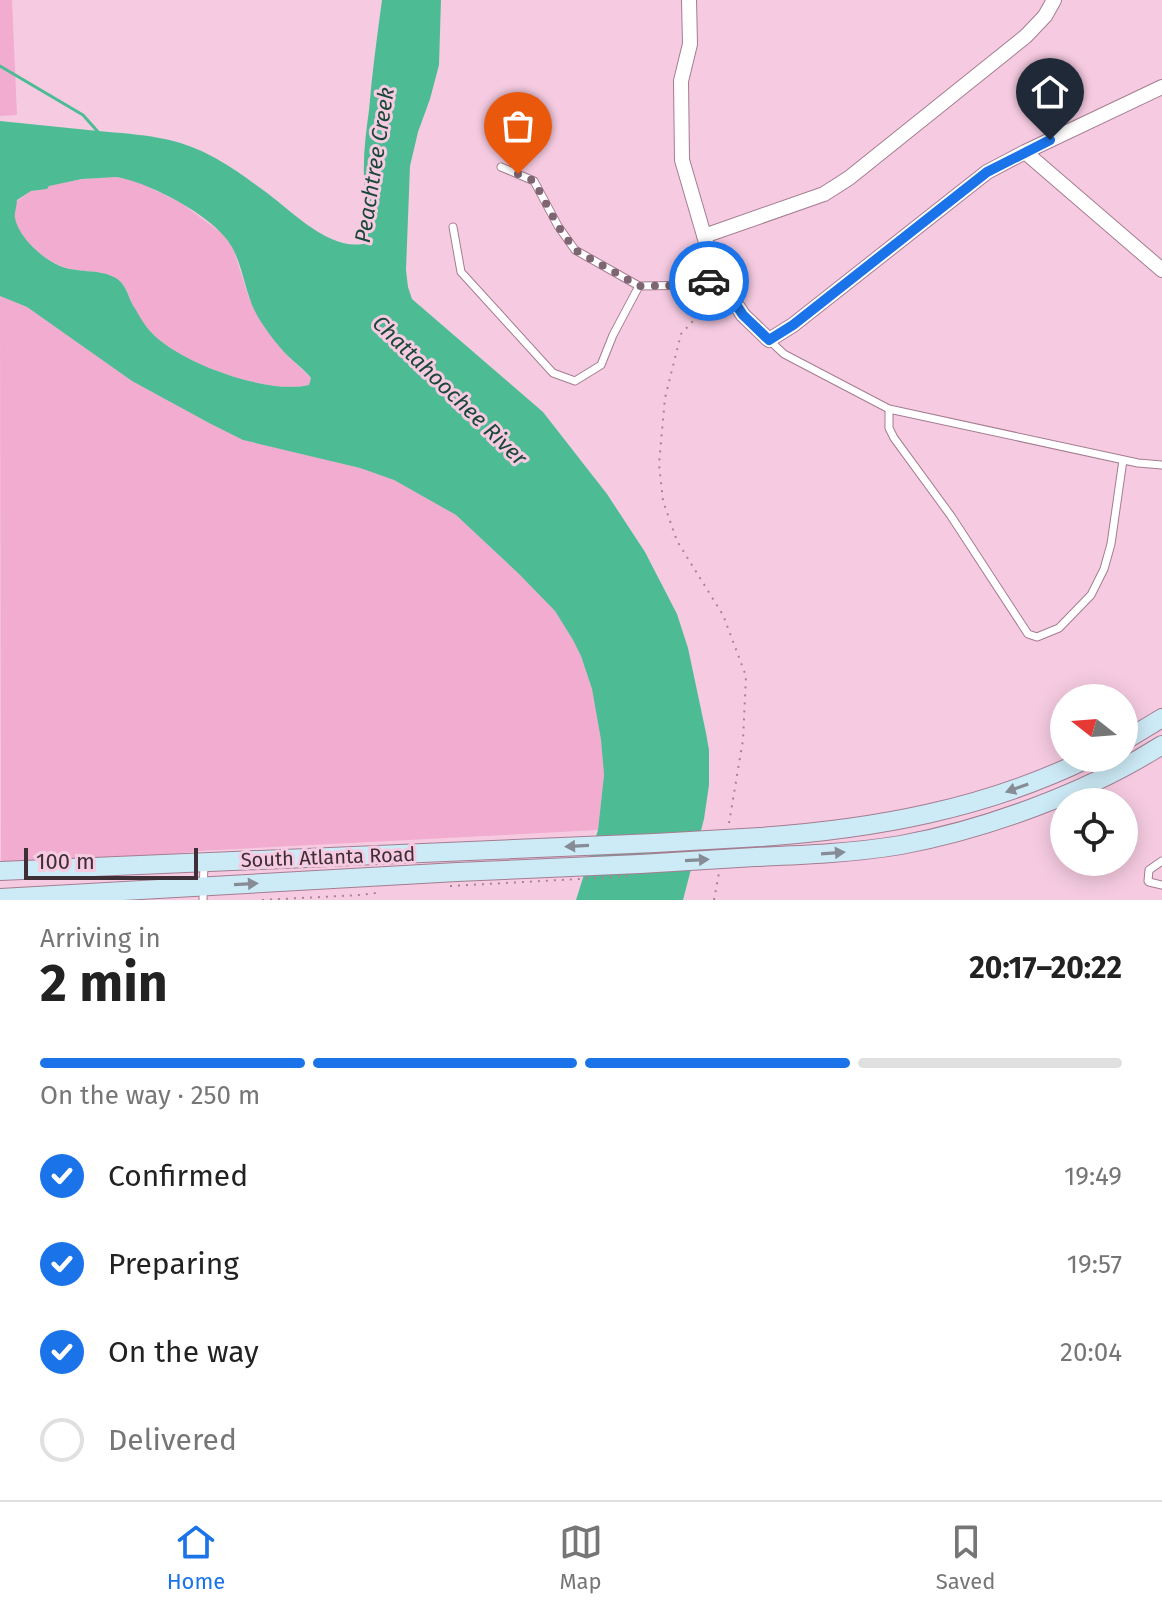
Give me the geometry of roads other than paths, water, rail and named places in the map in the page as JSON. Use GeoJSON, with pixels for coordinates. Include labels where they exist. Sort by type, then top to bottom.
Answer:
{"type":"FeatureCollection","features":[{"type":"Feature","properties":{"kind":"main road"},"geometry":{"type":"LineString","coordinates":[[1138,733],[1162,718]]}},
{"type":"Feature","properties":{"kind":"main road","name":"South Atlanta Road"},"geometry":{"type":"LineString","coordinates":[[0,898],[203,893],[640,870],[755,857],[861,851],[903,844],[1000,819],[1056,798],[1158,748]]}},
{"type":"Feature","properties":{"kind":"main road","name":"South Atlanta Road"},"geometry":{"type":"LineString","coordinates":[[0,871],[655,843],[858,828],[960,807],[1056,772]]}},
{"type":"Feature","properties":{"kind":"street"},"geometry":{"type":"LineString","coordinates":[[689,0],[690,44],[681,81],[682,160],[704,236],[710,279],[769,340],[793,325],[987,172],[1162,87]]}},
{"type":"Feature","properties":{"kind":"street"},"geometry":{"type":"LineString","coordinates":[[704,236],[824,194],[849,178],[1026,36],[1045,16],[1054,0]]}},
{"type":"Feature","properties":{"kind":"street"},"geometry":{"type":"LineString","coordinates":[[1025,152],[1162,270]]}},
{"type":"Feature","properties":{"kind":"lane"},"geometry":{"type":"LineString","coordinates":[[501,167],[534,181],[575,250],[639,286],[710,279]]}},
{"type":"Feature","properties":{"kind":"lane"},"geometry":{"type":"LineString","coordinates":[[453,227],[461,272],[553,373],[575,381],[601,365],[639,286]]}},
{"type":"Feature","properties":{"kind":"lane"},"geometry":{"type":"LineString","coordinates":[[769,340],[784,354],[889,409],[1123,460],[1162,465]]}},
{"type":"Feature","properties":{"kind":"lane"},"geometry":{"type":"LineString","coordinates":[[889,409],[889,428],[894,438],[951,516],[1028,634],[1037,637],[1059,628],[1091,595],[1104,569],[1111,544],[1123,460]]}},
{"type":"Feature","properties":{"kind":"lane"},"geometry":{"type":"LineString","coordinates":[[203,893],[204,861]]}},
{"type":"Feature","properties":{"kind":"lane"},"geometry":{"type":"LineString","coordinates":[[1162,861],[1149,870],[1148,881],[1162,885]]}},
{"type":"Feature","properties":{"kind":"water"},"geometry":{"type":"Polygon","coordinates":[[[382,0],[441,0],[439,65],[410,166],[406,270],[412,299],[543,412],[607,494],[645,552],[677,614],[688,648],[709,750],[709,785],[704,819],[683,900],[576,900],[598,830],[604,775],[592,689],[581,656],[555,611],[456,515],[394,480],[360,468],[243,440],[132,381],[27,307],[0,296],[0,121],[144,136],[188,145],[235,170],[323,235],[349,244],[363,244],[368,221],[364,152],[382,0]],[[117,177],[82,179],[31,191],[17,200],[17,226],[33,247],[53,263],[102,273],[118,280],[148,329],[182,355],[248,381],[292,387],[309,385],[311,378],[280,347],[258,317],[236,255],[224,236],[181,203],[131,180],[117,177]]]}},
{"type":"Feature","properties":{"kind":"waterway"},"geometry":{"type":"LineString","coordinates":[[0,66],[83,115],[99,133]]}},
{"type":"Feature","properties":{"kind":"water label","name":"Peachtree Creek"},"geometry":{"type":"Point","coordinates":[374,165]}},
{"type":"Feature","properties":{"kind":"water label","name":"Chattahoochee River"},"geometry":{"type":"Point","coordinates":[450,390]}}]}
